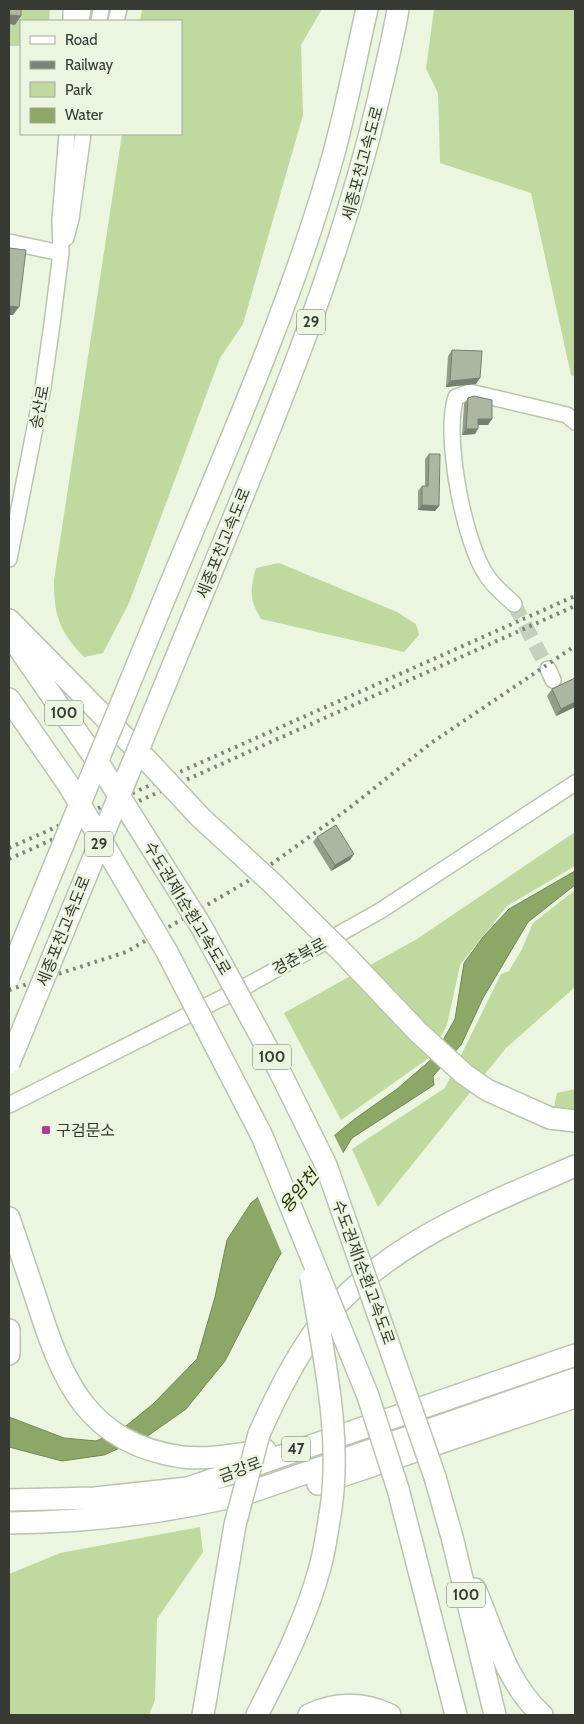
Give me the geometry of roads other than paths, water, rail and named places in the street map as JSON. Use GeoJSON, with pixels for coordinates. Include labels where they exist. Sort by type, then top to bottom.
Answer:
{"type":"FeatureCollection","features":[{"type":"Feature","properties":{"kind":"highway","name":"세종포천고속도로"},"geometry":{"type":"LineString","coordinates":[[9,976],[262,359],[302,256],[331,166],[367,9]]}},
{"type":"Feature","properties":{"kind":"highway","name":"세종포천고속도로"},"geometry":{"type":"LineString","coordinates":[[9,1063],[290,379],[346,223],[363,165],[398,9]]}},
{"type":"Feature","properties":{"kind":"highway"},"geometry":{"type":"LineString","coordinates":[[9,620],[32,655],[146,759],[201,818],[271,882],[346,956],[418,1032],[464,1074],[487,1090],[550,1118],[575,1121]]}},
{"type":"Feature","properties":{"kind":"highway","name":"수도권제1순환고속도로"},"geometry":{"type":"LineString","coordinates":[[9,634],[32,655],[201,926],[279,1070],[326,1165],[435,1476],[452,1537],[495,1715]]}},
{"type":"Feature","properties":{"kind":"highway","name":"100"},"geometry":{"type":"LineString","coordinates":[[10,700],[68,784],[167,952],[238,1086],[269,1152],[368,1396],[398,1489],[456,1715]]}},
{"type":"Feature","properties":{"kind":"highway"},"geometry":{"type":"LineString","coordinates":[[203,1715],[235,1525],[258,1434],[274,1399],[316,1329],[361,1281],[394,1254],[483,1206],[575,1166]]}},
{"type":"Feature","properties":{"kind":"highway"},"geometry":{"type":"LineString","coordinates":[[9,1218],[53,1353],[70,1386],[90,1412],[110,1431],[129,1442],[183,1457],[222,1457],[317,1442]]}},
{"type":"Feature","properties":{"kind":"highway"},"geometry":{"type":"LineString","coordinates":[[257,1715],[284,1662],[311,1597],[320,1566],[333,1489],[333,1433],[306,1243]]}},
{"type":"Feature","properties":{"kind":"highway"},"geometry":{"type":"LineString","coordinates":[[9,1330],[9,1354]]}},
{"type":"Feature","properties":{"kind":"highway","name":"금강로"},"geometry":{"type":"LineString","coordinates":[[9,1500],[95,1498],[188,1488],[572,1355]]}},
{"type":"Feature","properties":{"kind":"highway","name":"금강로"},"geometry":{"type":"LineString","coordinates":[[9,1523],[63,1522],[116,1517],[185,1506],[251,1492],[575,1379]]}},
{"type":"Feature","properties":{"kind":"highway"},"geometry":{"type":"LineString","coordinates":[[251,1492],[303,1488],[575,1397]]}},
{"type":"Feature","properties":{"kind":"highway"},"geometry":{"type":"LineString","coordinates":[[452,1537],[506,1666],[532,1706],[542,1715]]}},
{"type":"Feature","properties":{"kind":"highway"},"geometry":{"type":"LineString","coordinates":[[309,1715],[323,1708],[348,1705],[367,1707],[390,1715]]}},
{"type":"Feature","properties":{"kind":"street","name":"송산로"},"geometry":{"type":"LineString","coordinates":[[9,559],[43,387],[61,253],[60,220],[73,153],[67,135]]}},
{"type":"Feature","properties":{"kind":"street"},"geometry":{"type":"LineString","coordinates":[[73,153],[83,135]]}},
{"type":"Feature","properties":{"kind":"street"},"geometry":{"type":"LineString","coordinates":[[9,242],[61,253]]}},
{"type":"Feature","properties":{"kind":"street"},"geometry":{"type":"LineString","coordinates":[[514,604],[487,576],[470,541],[457,484],[451,411],[456,397],[470,392],[567,415],[575,422]]}},
{"type":"Feature","properties":{"kind":"street","name":"경춘북로"},"geometry":{"type":"LineString","coordinates":[[9,1104],[232,993],[380,911],[575,783]]}},
{"type":"Feature","properties":{"kind":"water","name":"용암천"},"geometry":{"type":"Polygon","coordinates":[[[575,871],[575,885],[528,922],[483,998],[461,1045],[433,1076],[434,1085],[352,1138],[277,1260],[225,1361],[186,1409],[149,1435],[104,1455],[62,1461],[9,1447],[9,1417],[64,1438],[96,1441],[121,1430],[153,1404],[197,1359],[215,1297],[227,1240],[251,1203],[356,1118],[397,1089],[433,1058],[455,1019],[464,963],[483,937],[509,909],[575,871]]]}},
{"type":"Feature","properties":{"kind":"tunnel"},"geometry":{"type":"LineString","coordinates":[[514,604],[548,669]]}},
{"type":"Feature","properties":{"kind":"railway"},"geometry":{"type":"LineString","coordinates":[[9,848],[575,596]]}},
{"type":"Feature","properties":{"kind":"railway"},"geometry":{"type":"LineString","coordinates":[[9,859],[575,606]]}},
{"type":"Feature","properties":{"kind":"railway"},"geometry":{"type":"LineString","coordinates":[[9,990],[126,952],[248,881],[348,809],[431,743],[575,646]]}},
{"type":"Feature","properties":{"kind":"place","name":"구검문소"},"geometry":{"type":"Point","coordinates":[46,1130]}}]}
